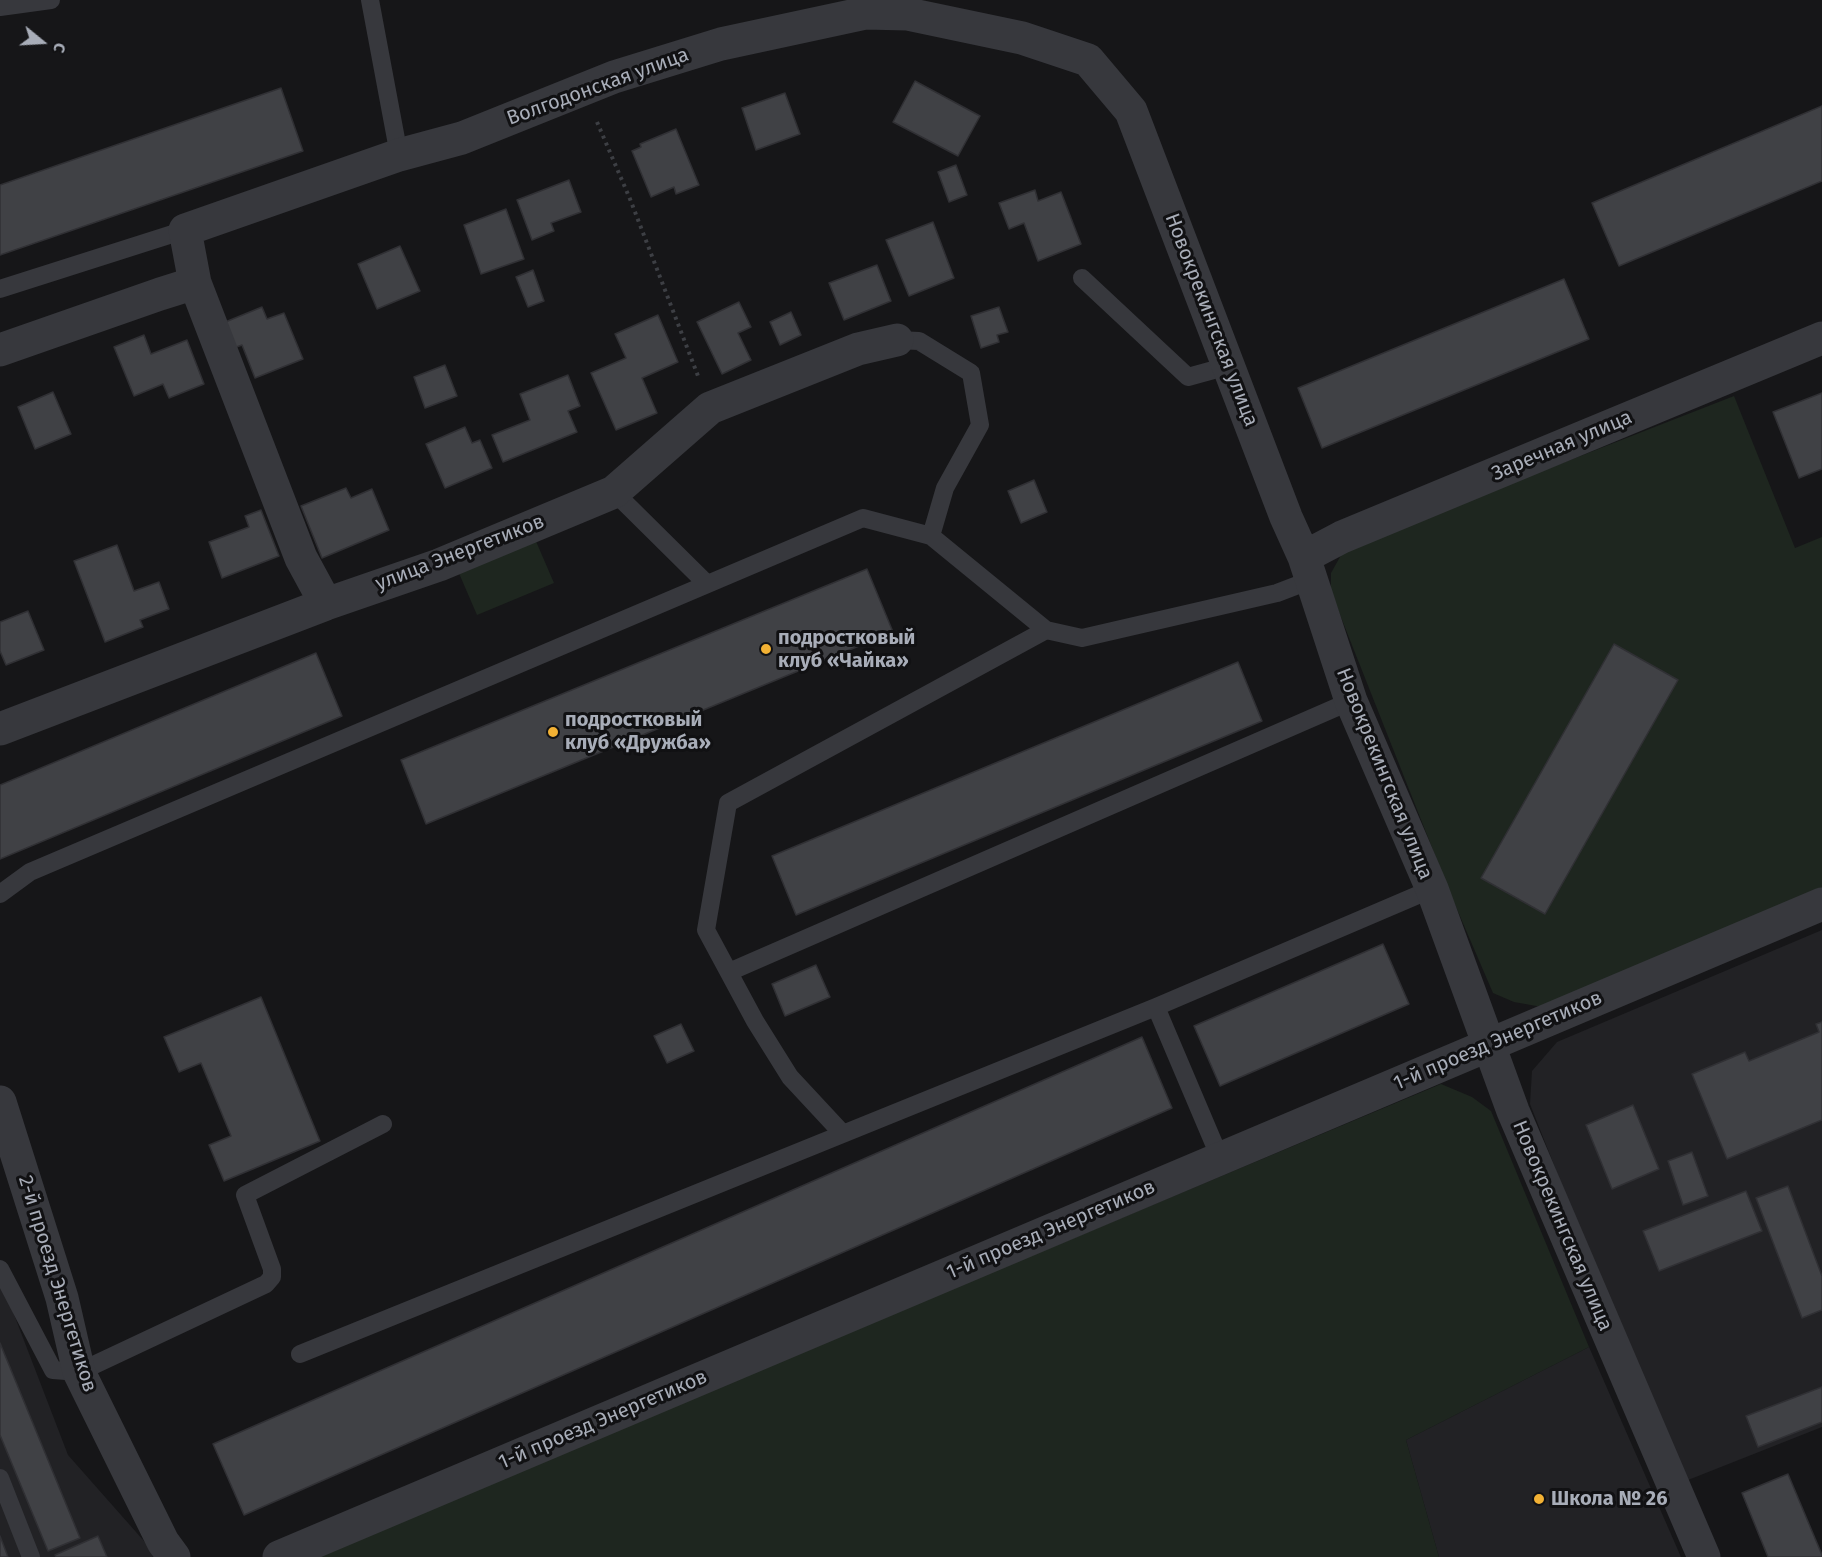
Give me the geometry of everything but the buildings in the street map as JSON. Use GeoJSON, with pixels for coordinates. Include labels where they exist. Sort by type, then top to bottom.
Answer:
{"type":"FeatureCollection","features":[{"type":"Feature","properties":{"kind":"street","name":"Волгодонская улица"},"geometry":{"type":"LineString","coordinates":[[185,230],[399,155],[462,138],[614,77],[722,44],[865,13],[908,14],[1022,38]]}},
{"type":"Feature","properties":{"kind":"street","name":"Новокрекингская улица"},"geometry":{"type":"LineString","coordinates":[[1022,38],[1088,60],[1131,111],[1307,569],[1351,700],[1432,889],[1512,1112],[1704,1557]]}},
{"type":"Feature","properties":{"kind":"street"},"geometry":{"type":"LineString","coordinates":[[185,230],[195,283],[301,558],[326,604]]}},
{"type":"Feature","properties":{"kind":"street"},"geometry":{"type":"LineString","coordinates":[[0,350],[195,283]]}},
{"type":"Feature","properties":{"kind":"street","name":"Заречная улица"},"geometry":{"type":"LineString","coordinates":[[1307,569],[1353,533],[1822,338]]}},
{"type":"Feature","properties":{"kind":"street","name":"улица Энергетиков"},"geometry":{"type":"LineString","coordinates":[[0,729],[326,604],[439,565],[614,492],[711,408],[858,349],[897,340]]}},
{"type":"Feature","properties":{"kind":"street","name":"1-й проезд Энергетиков"},"geometry":{"type":"LineString","coordinates":[[279,1557],[1822,904]]}},
{"type":"Feature","properties":{"kind":"street","name":"2-й проезд Энергетиков"},"geometry":{"type":"LineString","coordinates":[[0,1102],[62,1298],[79,1372],[163,1542],[174,1557]]}},
{"type":"Feature","properties":{"kind":"lane"},"geometry":{"type":"LineString","coordinates":[[0,7],[51,0]]}},
{"type":"Feature","properties":{"kind":"lane"},"geometry":{"type":"LineString","coordinates":[[370,0],[399,155]]}},
{"type":"Feature","properties":{"kind":"lane"},"geometry":{"type":"LineString","coordinates":[[0,289],[185,230]]}},
{"type":"Feature","properties":{"kind":"lane"},"geometry":{"type":"LineString","coordinates":[[1082,278],[1188,377],[1228,366]]}},
{"type":"Feature","properties":{"kind":"lane"},"geometry":{"type":"LineString","coordinates":[[897,340],[919,341],[971,373],[973,383],[980,425],[945,488],[931,536]]}},
{"type":"Feature","properties":{"kind":"lane"},"geometry":{"type":"LineString","coordinates":[[614,492],[707,584]]}},
{"type":"Feature","properties":{"kind":"lane"},"geometry":{"type":"LineString","coordinates":[[0,894],[30,873],[863,518],[931,536],[1046,630],[1082,638],[1277,593],[1307,569]]}},
{"type":"Feature","properties":{"kind":"lane"},"geometry":{"type":"LineString","coordinates":[[843,1134],[790,1077],[755,1021],[706,930],[728,803],[1046,630]]}},
{"type":"Feature","properties":{"kind":"lane"},"geometry":{"type":"LineString","coordinates":[[729,972],[1351,700]]}},
{"type":"Feature","properties":{"kind":"lane"},"geometry":{"type":"LineString","coordinates":[[300,1354],[1156,1007],[1432,889]]}},
{"type":"Feature","properties":{"kind":"lane"},"geometry":{"type":"LineString","coordinates":[[1156,1007],[1220,1158]]}},
{"type":"Feature","properties":{"kind":"lane"},"geometry":{"type":"LineString","coordinates":[[0,1269],[52,1370],[79,1372],[266,1284],[272,1277],[272,1269],[245,1195],[383,1124]]}},
{"type":"Feature","properties":{"kind":"lane"},"geometry":{"type":"LineString","coordinates":[[0,1478],[31,1557]]}},
{"type":"Feature","properties":{"kind":"path"},"geometry":{"type":"LineString","coordinates":[[585,89],[602,139],[630,199],[711,408]]}},
{"type":"Feature","properties":{"kind":"shaded area"},"geometry":{"type":"Polygon","coordinates":[[[1734,396],[1795,548],[1822,537],[1822,894],[1542,1007],[1514,1002],[1493,993],[1450,893],[1331,592],[1331,573],[1345,548],[1734,396]]]}},
{"type":"Feature","properties":{"kind":"shaded area"},"geometry":{"type":"Polygon","coordinates":[[[535,539],[554,583],[477,615],[458,571],[535,539]]]}},
{"type":"Feature","properties":{"kind":"shaded area"},"geometry":{"type":"Polygon","coordinates":[[[1822,930],[1822,1427],[1683,1482],[1530,1104],[1532,1071],[1557,1042],[1822,930]]]}},
{"type":"Feature","properties":{"kind":"shaded area"},"geometry":{"type":"Polygon","coordinates":[[[1441,1084],[1472,1097],[1491,1111],[1589,1347],[1406,1440],[1439,1557],[313,1557],[1441,1084]]]}},
{"type":"Feature","properties":{"kind":"shaded area"},"geometry":{"type":"Polygon","coordinates":[[[0,1278],[68,1455],[151,1549],[153,1557],[0,1557],[0,1278]]]}},
{"type":"Feature","properties":{"kind":"shaded area","name":"Школа № 26"},"geometry":{"type":"Polygon","coordinates":[[[1589,1347],[1681,1557],[1439,1557],[1406,1440],[1589,1347]]]}},
{"type":"Feature","properties":{"kind":"place","name":"подростковый клуб «Чайка»"},"geometry":{"type":"Point","coordinates":[766,649]}},
{"type":"Feature","properties":{"kind":"place","name":"подростковый клуб «Дружба»"},"geometry":{"type":"Point","coordinates":[553,732]}},
{"type":"Feature","properties":{"kind":"place","name":"Школа № 26"},"geometry":{"type":"Point","coordinates":[1539,1499]}}]}
